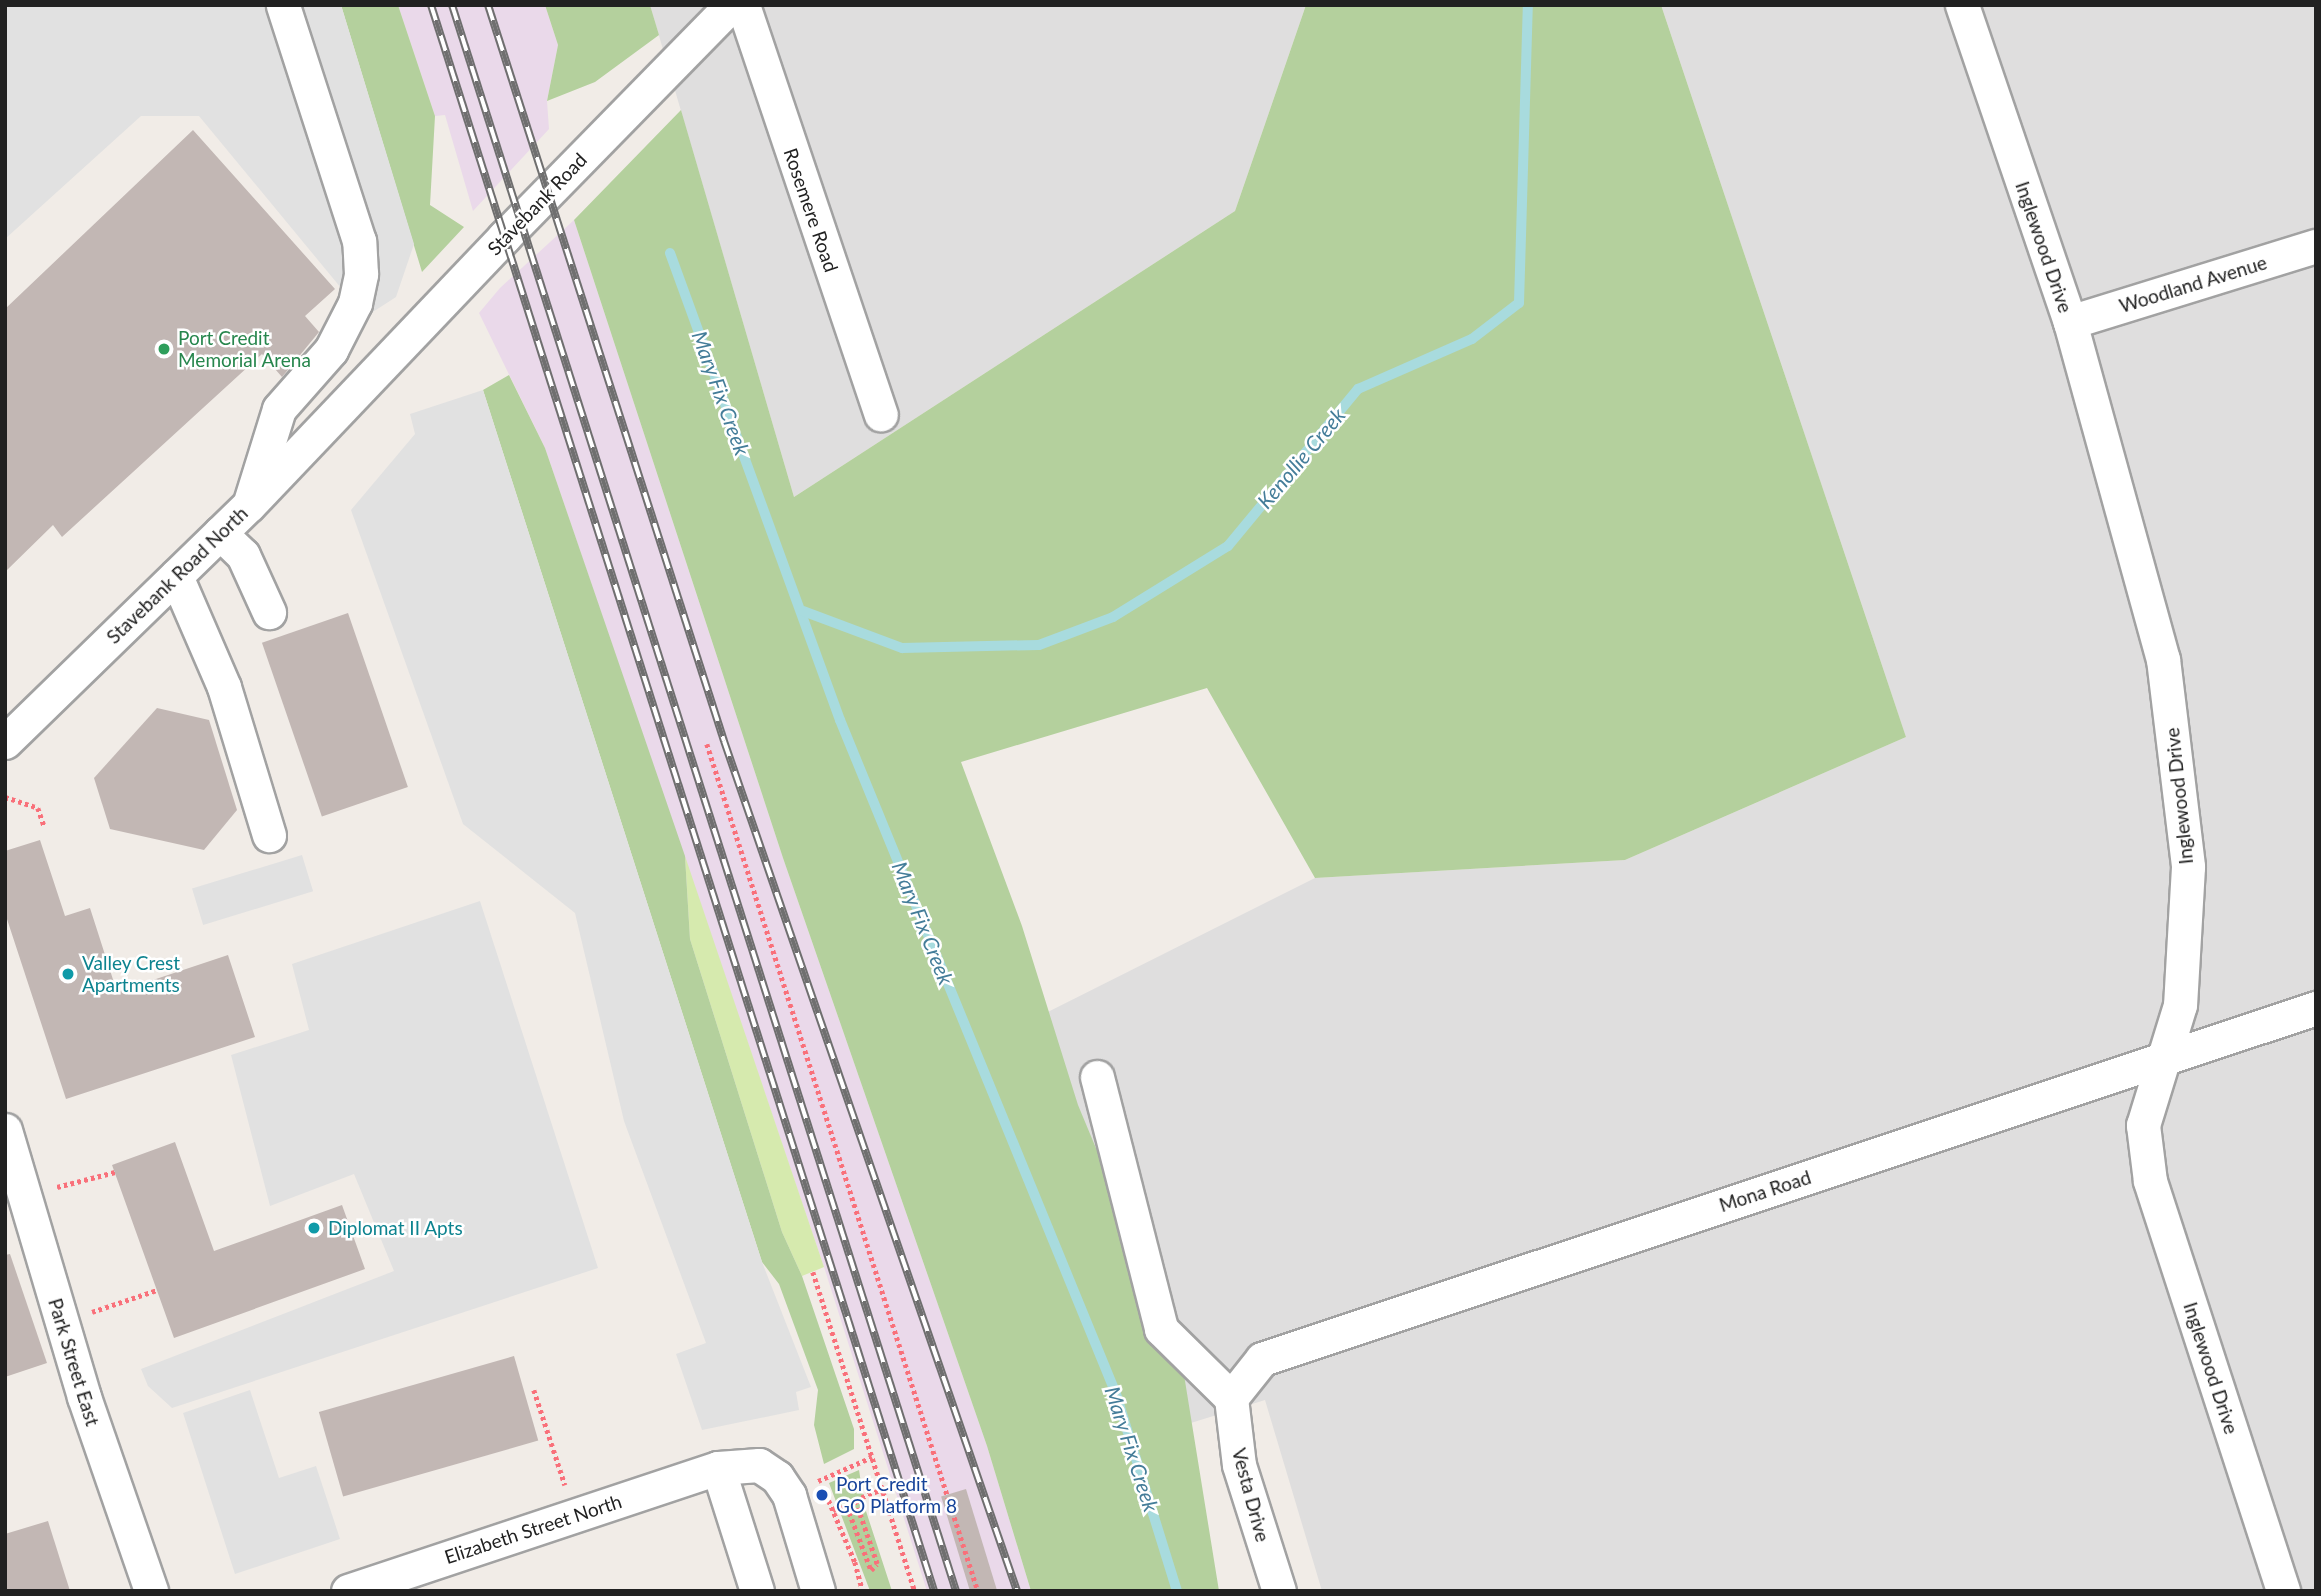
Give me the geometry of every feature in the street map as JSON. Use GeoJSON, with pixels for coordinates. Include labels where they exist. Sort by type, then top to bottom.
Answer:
{"type":"FeatureCollection","features":[{"type":"Feature","properties":{"kind":"street"},"geometry":{"type":"LineString","coordinates":[[249,505],[279,409],[331,350],[355,303],[360,274],[359,241],[283,5]]}},
{"type":"Feature","properties":{"kind":"street","name":"Stavebank Road"},"geometry":{"type":"LineString","coordinates":[[345,404],[731,5]]}},
{"type":"Feature","properties":{"kind":"street","name":"Rosemere Road"},"geometry":{"type":"LineString","coordinates":[[743,5],[881,414]]}},
{"type":"Feature","properties":{"kind":"street","name":"Inglewood Drive"},"geometry":{"type":"LineString","coordinates":[[1962,5],[2070,322],[2165,673],[2188,867],[2180,1005],[2161,1059],[2143,1125],[2150,1181],[2283,1591]]}},
{"type":"Feature","properties":{"kind":"street","name":"Woodland Avenue"},"geometry":{"type":"LineString","coordinates":[[2070,322],[2316,246]]}},
{"type":"Feature","properties":{"kind":"street","name":"Stavebank Road North"},"geometry":{"type":"LineString","coordinates":[[5,741],[249,505],[345,404]]}},
{"type":"Feature","properties":{"kind":"street"},"geometry":{"type":"LineString","coordinates":[[220,533],[243,555],[269,612]]}},
{"type":"Feature","properties":{"kind":"street"},"geometry":{"type":"LineString","coordinates":[[176,576],[225,687],[269,835]]}},
{"type":"Feature","properties":{"kind":"street","name":"Mona Road"},"geometry":{"type":"LineString","coordinates":[[1231,1398],[1262,1359],[2316,1008]]}},
{"type":"Feature","properties":{"kind":"street"},"geometry":{"type":"LineString","coordinates":[[1097,1077],[1161,1328],[1231,1398]]}},
{"type":"Feature","properties":{"kind":"street","name":"Park Street East"},"geometry":{"type":"LineString","coordinates":[[5,1130],[84,1397],[151,1591]]}},
{"type":"Feature","properties":{"kind":"street","name":"Vesta Drive"},"geometry":{"type":"LineString","coordinates":[[1231,1398],[1239,1465],[1279,1591]]}},
{"type":"Feature","properties":{"kind":"street","name":"Elizabeth Street North"},"geometry":{"type":"LineString","coordinates":[[348,1591],[718,1468],[759,1465],[777,1477],[789,1495],[818,1591]]}},
{"type":"Feature","properties":{"kind":"street"},"geometry":{"type":"LineString","coordinates":[[718,1468],[757,1591]]}},
{"type":"Feature","properties":{"kind":"path"},"geometry":{"type":"LineString","coordinates":[[707,744],[978,1591]]}},
{"type":"Feature","properties":{"kind":"path"},"geometry":{"type":"LineString","coordinates":[[5,797],[38,808],[44,825]]}},
{"type":"Feature","properties":{"kind":"path"},"geometry":{"type":"LineString","coordinates":[[53,1189],[115,1172]]}},
{"type":"Feature","properties":{"kind":"path"},"geometry":{"type":"LineString","coordinates":[[813,1272],[915,1591]]}},
{"type":"Feature","properties":{"kind":"path"},"geometry":{"type":"LineString","coordinates":[[92,1312],[157,1290]]}},
{"type":"Feature","properties":{"kind":"path"},"geometry":{"type":"LineString","coordinates":[[534,1390],[565,1485]]}},
{"type":"Feature","properties":{"kind":"path"},"geometry":{"type":"LineString","coordinates":[[834,1474],[872,1457]]}},
{"type":"Feature","properties":{"kind":"path"},"geometry":{"type":"LineString","coordinates":[[820,1480],[834,1510],[863,1591]]}},
{"type":"Feature","properties":{"kind":"path"},"geometry":{"type":"LineString","coordinates":[[834,1510],[847,1506],[871,1570],[877,1564],[855,1500],[882,1489]]}},
{"type":"Feature","properties":{"kind":"shaded area"},"geometry":{"type":"Polygon","coordinates":[[[10,5],[341,5],[414,244],[396,297],[365,317],[199,116],[141,116],[5,239],[5,9],[10,5]]]}},
{"type":"Feature","properties":{"kind":"shaded area"},"geometry":{"type":"Polygon","coordinates":[[[398,5],[545,5],[558,45],[547,101],[549,129],[473,211],[445,115],[435,116],[398,5]]]}},
{"type":"Feature","properties":{"kind":"shaded area"},"geometry":{"type":"Polygon","coordinates":[[[650,5],[1306,5],[1235,211],[794,497],[650,5]]]}},
{"type":"Feature","properties":{"kind":"shaded area"},"geometry":{"type":"Polygon","coordinates":[[[1661,5],[2316,5],[2316,1591],[1322,1591],[1265,1400],[1165,1431],[984,1044],[1315,878],[1625,860],[1906,737],[1661,5]]]}},
{"type":"Feature","properties":{"kind":"shaded area"},"geometry":{"type":"Polygon","coordinates":[[[574,220],[783,858],[987,1446],[1031,1591],[927,1591],[824,1267],[545,448],[479,313],[500,288],[574,220]]]}},
{"type":"Feature","properties":{"kind":"shaded area"},"geometry":{"type":"Polygon","coordinates":[[[483,390],[762,1262],[811,1387],[796,1392],[799,1410],[702,1430],[676,1354],[706,1343],[624,1121],[575,913],[463,824],[351,510],[415,434],[410,414],[483,390]]]}},
{"type":"Feature","properties":{"kind":"shaded area"},"geometry":{"type":"Polygon","coordinates":[[[302,855],[313,891],[203,925],[192,889],[302,855]]]}},
{"type":"Feature","properties":{"kind":"shaded area"},"geometry":{"type":"Polygon","coordinates":[[[480,901],[598,1268],[172,1408],[148,1386],[141,1369],[394,1271],[354,1174],[270,1206],[231,1055],[309,1030],[292,964],[480,901]]]}},
{"type":"Feature","properties":{"kind":"shaded area"},"geometry":{"type":"Polygon","coordinates":[[[250,1390],[279,1478],[316,1466],[340,1539],[235,1574],[183,1413],[250,1390]]]}},
{"type":"Feature","properties":{"kind":"green space"},"geometry":{"type":"Polygon","coordinates":[[[341,5],[398,5],[435,116],[430,205],[464,227],[422,272],[341,5]]]}},
{"type":"Feature","properties":{"kind":"green space"},"geometry":{"type":"Polygon","coordinates":[[[545,5],[650,5],[659,35],[595,82],[547,101],[558,45],[545,5]]]}},
{"type":"Feature","properties":{"kind":"green space"},"geometry":{"type":"Polygon","coordinates":[[[1306,5],[1661,5],[1906,737],[1625,860],[1315,878],[1207,688],[961,762],[1022,926],[1078,1105],[1180,1350],[1219,1591],[1031,1591],[987,1446],[783,858],[574,220],[681,110],[794,497],[1235,211],[1306,5]]]}},
{"type":"Feature","properties":{"kind":"green space"},"geometry":{"type":"Polygon","coordinates":[[[509,375],[545,448],[685,856],[690,939],[782,1232],[802,1276],[854,1429],[854,1449],[824,1464],[814,1425],[818,1390],[779,1284],[762,1262],[483,390],[509,375]]]}},
{"type":"Feature","properties":{"kind":"green space"},"geometry":{"type":"Polygon","coordinates":[[[685,856],[824,1267],[802,1276],[782,1232],[690,939],[685,856]]]}},
{"type":"Feature","properties":{"kind":"green space"},"geometry":{"type":"Polygon","coordinates":[[[859,1470],[865,1508],[892,1591],[870,1591],[829,1483],[859,1470]]]}},
{"type":"Feature","properties":{"kind":"building","name":"Port Credit Memorial Arena"},"geometry":{"type":"Polygon","coordinates":[[[193,130],[335,289],[305,316],[319,332],[282,377],[262,354],[62,537],[53,525],[5,572],[5,309],[193,130]]]}},
{"type":"Feature","properties":{"kind":"building"},"geometry":{"type":"Polygon","coordinates":[[[348,613],[408,787],[322,817],[262,643],[348,613]]]}},
{"type":"Feature","properties":{"kind":"building"},"geometry":{"type":"Polygon","coordinates":[[[157,708],[209,720],[237,810],[204,850],[110,829],[94,778],[157,708]]]}},
{"type":"Feature","properties":{"kind":"building","name":"Valley Crest Apartments"},"geometry":{"type":"Polygon","coordinates":[[[40,840],[65,916],[90,908],[117,992],[228,955],[255,1037],[66,1099],[5,913],[5,851],[40,840]]]}},
{"type":"Feature","properties":{"kind":"building","name":"Diplomat II Apts"},"geometry":{"type":"Polygon","coordinates":[[[175,1142],[214,1251],[342,1205],[365,1269],[174,1338],[112,1165],[175,1142]]]}},
{"type":"Feature","properties":{"kind":"building"},"geometry":{"type":"Polygon","coordinates":[[[10,1254],[47,1363],[5,1377],[5,1255],[10,1254]]]}},
{"type":"Feature","properties":{"kind":"building"},"geometry":{"type":"Polygon","coordinates":[[[514,1356],[538,1441],[343,1497],[319,1412],[514,1356]]]}},
{"type":"Feature","properties":{"kind":"building"},"geometry":{"type":"Polygon","coordinates":[[[966,1489],[997,1591],[970,1591],[941,1497],[966,1489]]]}},
{"type":"Feature","properties":{"kind":"building"},"geometry":{"type":"Polygon","coordinates":[[[48,1521],[70,1591],[5,1591],[5,1534],[48,1521]]]}},
{"type":"Feature","properties":{"kind":"waterway","name":"Kenollie Creek"},"geometry":{"type":"LineString","coordinates":[[803,611],[902,648],[1039,645],[1113,617],[1228,546],[1358,389],[1472,339],[1519,303],[1528,5]]}},
{"type":"Feature","properties":{"kind":"waterway","name":"Mary Fix Creek"},"geometry":{"type":"LineString","coordinates":[[670,253],[840,720],[1116,1394],[1177,1591]]}},
{"type":"Feature","properties":{"kind":"railway"},"geometry":{"type":"LineString","coordinates":[[431,5],[934,1591]]}},
{"type":"Feature","properties":{"kind":"railway"},"geometry":{"type":"LineString","coordinates":[[452,5],[956,1591]]}},
{"type":"Feature","properties":{"kind":"railway"},"geometry":{"type":"LineString","coordinates":[[488,5],[724,741],[1017,1591]]}},
{"type":"Feature","properties":{"kind":"place","name":"Port Credit Memorial Arena"},"geometry":{"type":"Point","coordinates":[164,349]}},
{"type":"Feature","properties":{"kind":"place","name":"Valley Crest Apartments"},"geometry":{"type":"Point","coordinates":[68,974]}},
{"type":"Feature","properties":{"kind":"place","name":"Diplomat II Apts"},"geometry":{"type":"Point","coordinates":[314,1228]}},
{"type":"Feature","properties":{"kind":"place","name":"Port Credit GO Platform 8"},"geometry":{"type":"Point","coordinates":[822,1495]}}]}
